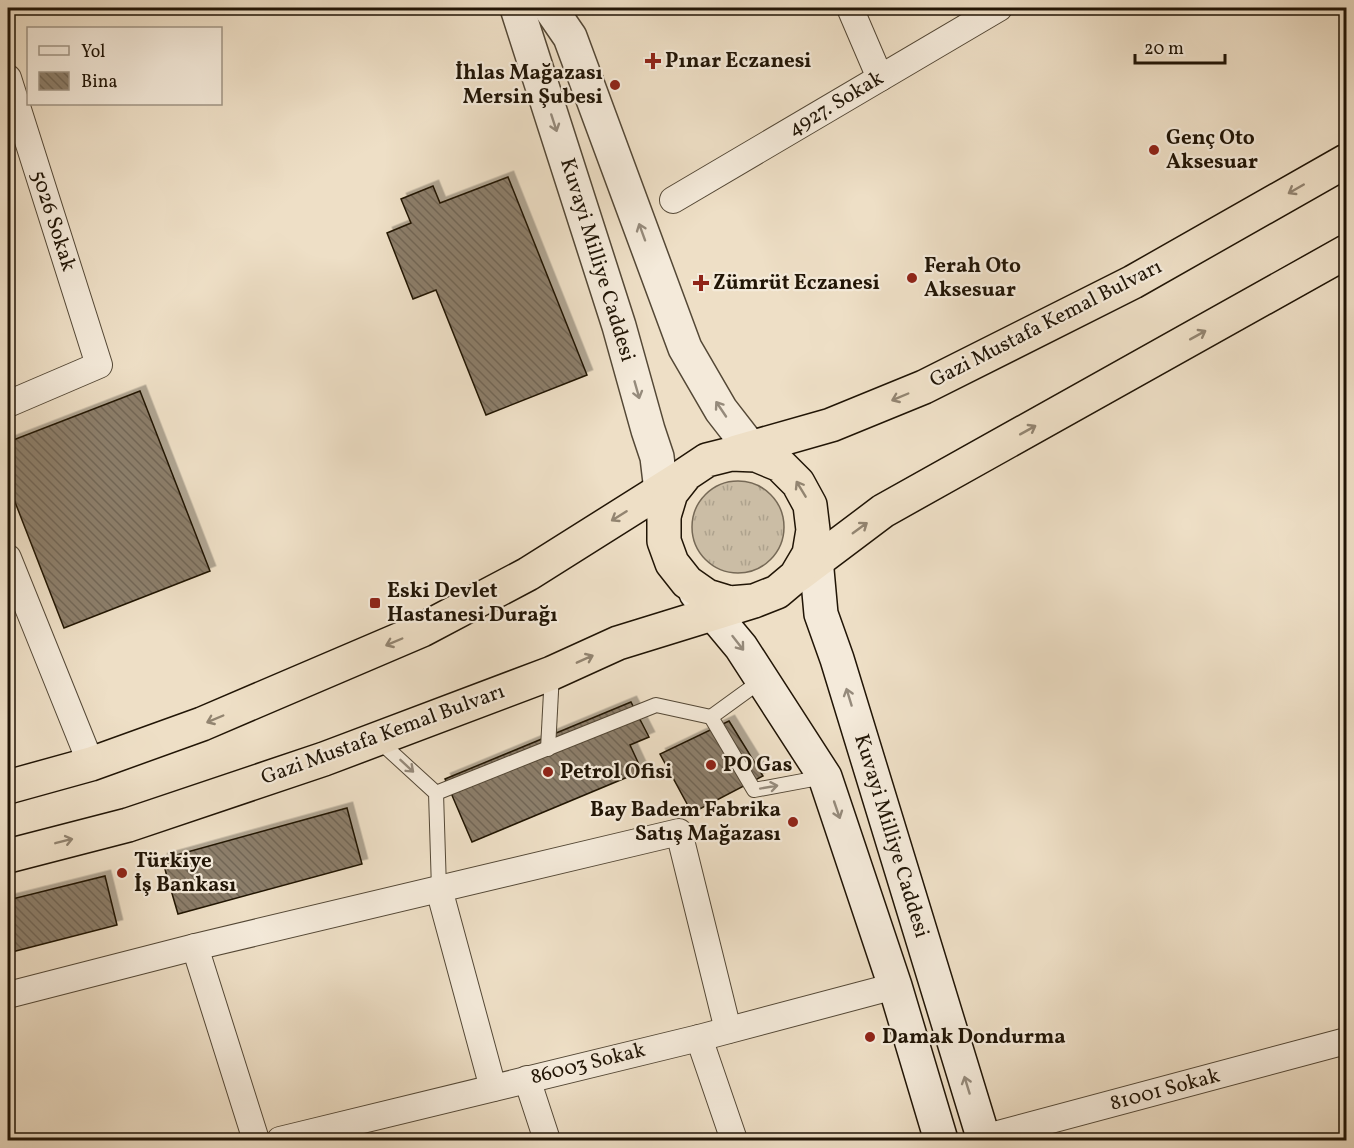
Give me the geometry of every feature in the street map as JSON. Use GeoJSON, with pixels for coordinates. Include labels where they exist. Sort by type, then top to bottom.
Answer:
{"type":"FeatureCollection","features":[{"type":"Feature","properties":{"kind":"highway","name":"Gazi Mustafa Kemal Bulvarı"},"geometry":{"type":"LineString","coordinates":[[746,452],[831,425],[924,387],[1133,282],[1347,161]]}},
{"type":"Feature","properties":{"kind":"highway"},"geometry":{"type":"LineString","coordinates":[[670,493],[664,540],[672,563],[687,582],[707,596],[730,603],[754,601],[777,592],[808,556],[883,511],[1347,252]]}},
{"type":"Feature","properties":{"kind":"highway"},"geometry":{"type":"LineString","coordinates":[[8,787],[91,764],[202,724],[422,630],[528,574],[670,493],[707,460],[746,452],[780,465],[798,483],[810,505],[808,556]]}},
{"type":"Feature","properties":{"kind":"highway","name":"Gazi Mustafa Kemal Bulvarı"},"geometry":{"type":"LineString","coordinates":[[8,856],[128,825],[378,740],[552,673],[618,643],[754,601]]}},
{"type":"Feature","properties":{"kind":"main road","name":"Kuvayi Milliye Caddesi"},"geometry":{"type":"LineString","coordinates":[[517,8],[619,326],[648,430],[670,493]]}},
{"type":"Feature","properties":{"kind":"main road"},"geometry":{"type":"LineString","coordinates":[[550,8],[570,37],[684,348],[746,452]]}},
{"type":"Feature","properties":{"kind":"main road","name":"Kuvayi Milliye Caddesi"},"geometry":{"type":"LineString","coordinates":[[808,556],[820,614],[837,659],[984,1139]]}},
{"type":"Feature","properties":{"kind":"main road","name":"Kuvayi Milliye Caddesi"},"geometry":{"type":"LineString","coordinates":[[687,582],[741,647],[825,777],[895,986],[941,1140]]}},
{"type":"Feature","properties":{"kind":"street"},"geometry":{"type":"LineString","coordinates":[[850,8],[880,78]]}},
{"type":"Feature","properties":{"kind":"street","name":"4927. Sokak"},"geometry":{"type":"LineString","coordinates":[[673,200],[999,8]]}},
{"type":"Feature","properties":{"kind":"street","name":"5026 Sokak"},"geometry":{"type":"LineString","coordinates":[[8,78],[99,364],[8,404]]}},
{"type":"Feature","properties":{"kind":"street"},"geometry":{"type":"LineString","coordinates":[[8,558],[91,764]]}},
{"type":"Feature","properties":{"kind":"street"},"geometry":{"type":"LineString","coordinates":[[8,994],[195,947],[679,832],[728,1030]]}},
{"type":"Feature","properties":{"kind":"street"},"geometry":{"type":"LineString","coordinates":[[439,889],[494,1088]]}},
{"type":"Feature","properties":{"kind":"street"},"geometry":{"type":"LineString","coordinates":[[195,947],[256,1140]]}},
{"type":"Feature","properties":{"kind":"street","name":"86003 Sokak"},"geometry":{"type":"LineString","coordinates":[[280,1140],[349,1132],[527,1079],[699,1038],[895,986]]}},
{"type":"Feature","properties":{"kind":"street"},"geometry":{"type":"LineString","coordinates":[[699,1038],[734,1140]]}},
{"type":"Feature","properties":{"kind":"street","name":"81001 Sokak"},"geometry":{"type":"LineString","coordinates":[[984,1139],[1347,1041]]}},
{"type":"Feature","properties":{"kind":"street"},"geometry":{"type":"LineString","coordinates":[[527,1079],[547,1140]]}},
{"type":"Feature","properties":{"kind":"lane"},"geometry":{"type":"LineString","coordinates":[[548,749],[552,673]]}},
{"type":"Feature","properties":{"kind":"lane"},"geometry":{"type":"LineString","coordinates":[[711,717],[762,680]]}},
{"type":"Feature","properties":{"kind":"lane"},"geometry":{"type":"LineString","coordinates":[[436,793],[656,705],[711,717],[754,790],[825,777]]}},
{"type":"Feature","properties":{"kind":"lane"},"geometry":{"type":"LineString","coordinates":[[378,740],[436,793],[439,889]]}},
{"type":"Feature","properties":{"kind":"green space"},"geometry":{"type":"Polygon","coordinates":[[[729,481],[747,481],[764,488],[777,501],[784,518],[784,536],[777,553],[764,566],[747,573],[729,573],[712,566],[699,553],[692,536],[692,518],[699,501],[712,488],[729,481]]]}},
{"type":"Feature","properties":{"kind":"building"},"geometry":{"type":"Polygon","coordinates":[[[508,177],[587,375],[486,415],[436,290],[413,299],[387,233],[411,223],[401,199],[433,186],[440,203],[508,177]]]}},
{"type":"Feature","properties":{"kind":"building"},"geometry":{"type":"Polygon","coordinates":[[[140,391],[210,571],[64,628],[8,484],[8,442],[140,391]]]}},
{"type":"Feature","properties":{"kind":"building"},"geometry":{"type":"Polygon","coordinates":[[[631,702],[649,737],[630,745],[642,771],[472,842],[445,779],[631,702]]]}},
{"type":"Feature","properties":{"kind":"building","name":"PO Gas"},"geometry":{"type":"Polygon","coordinates":[[[729,721],[763,776],[692,813],[660,754],[729,721]]]}},
{"type":"Feature","properties":{"kind":"building"},"geometry":{"type":"Polygon","coordinates":[[[347,808],[362,864],[178,914],[162,859],[347,808]]]}},
{"type":"Feature","properties":{"kind":"building"},"geometry":{"type":"Polygon","coordinates":[[[105,876],[117,925],[8,953],[8,900],[105,876]]]}},
{"type":"Feature","properties":{"kind":"place","name":"Pınar Eczanesi"},"geometry":{"type":"Point","coordinates":[653,61]}},
{"type":"Feature","properties":{"kind":"place","name":"İhlas Mağazası Mersin Şubesi"},"geometry":{"type":"Point","coordinates":[615,85]}},
{"type":"Feature","properties":{"kind":"place","name":"Genç Oto Aksesuar"},"geometry":{"type":"Point","coordinates":[1154,150]}},
{"type":"Feature","properties":{"kind":"place","name":"Ferah Oto Aksesuar"},"geometry":{"type":"Point","coordinates":[912,278]}},
{"type":"Feature","properties":{"kind":"place","name":"Zümrüt Eczanesi"},"geometry":{"type":"Point","coordinates":[701,283]}},
{"type":"Feature","properties":{"kind":"place","name":"Eski Devlet Hastanesi Durağı"},"geometry":{"type":"Point","coordinates":[375,603]}},
{"type":"Feature","properties":{"kind":"place","name":"PO Gas"},"geometry":{"type":"Point","coordinates":[711,765]}},
{"type":"Feature","properties":{"kind":"place","name":"Petrol Ofisi"},"geometry":{"type":"Point","coordinates":[548,772]}},
{"type":"Feature","properties":{"kind":"place","name":"Bay Badem Fabrika Satış Mağazası"},"geometry":{"type":"Point","coordinates":[793,822]}},
{"type":"Feature","properties":{"kind":"place","name":"Türkiye İş Bankası"},"geometry":{"type":"Point","coordinates":[122,873]}},
{"type":"Feature","properties":{"kind":"place","name":"Damak Dondurma"},"geometry":{"type":"Point","coordinates":[870,1037]}}]}
